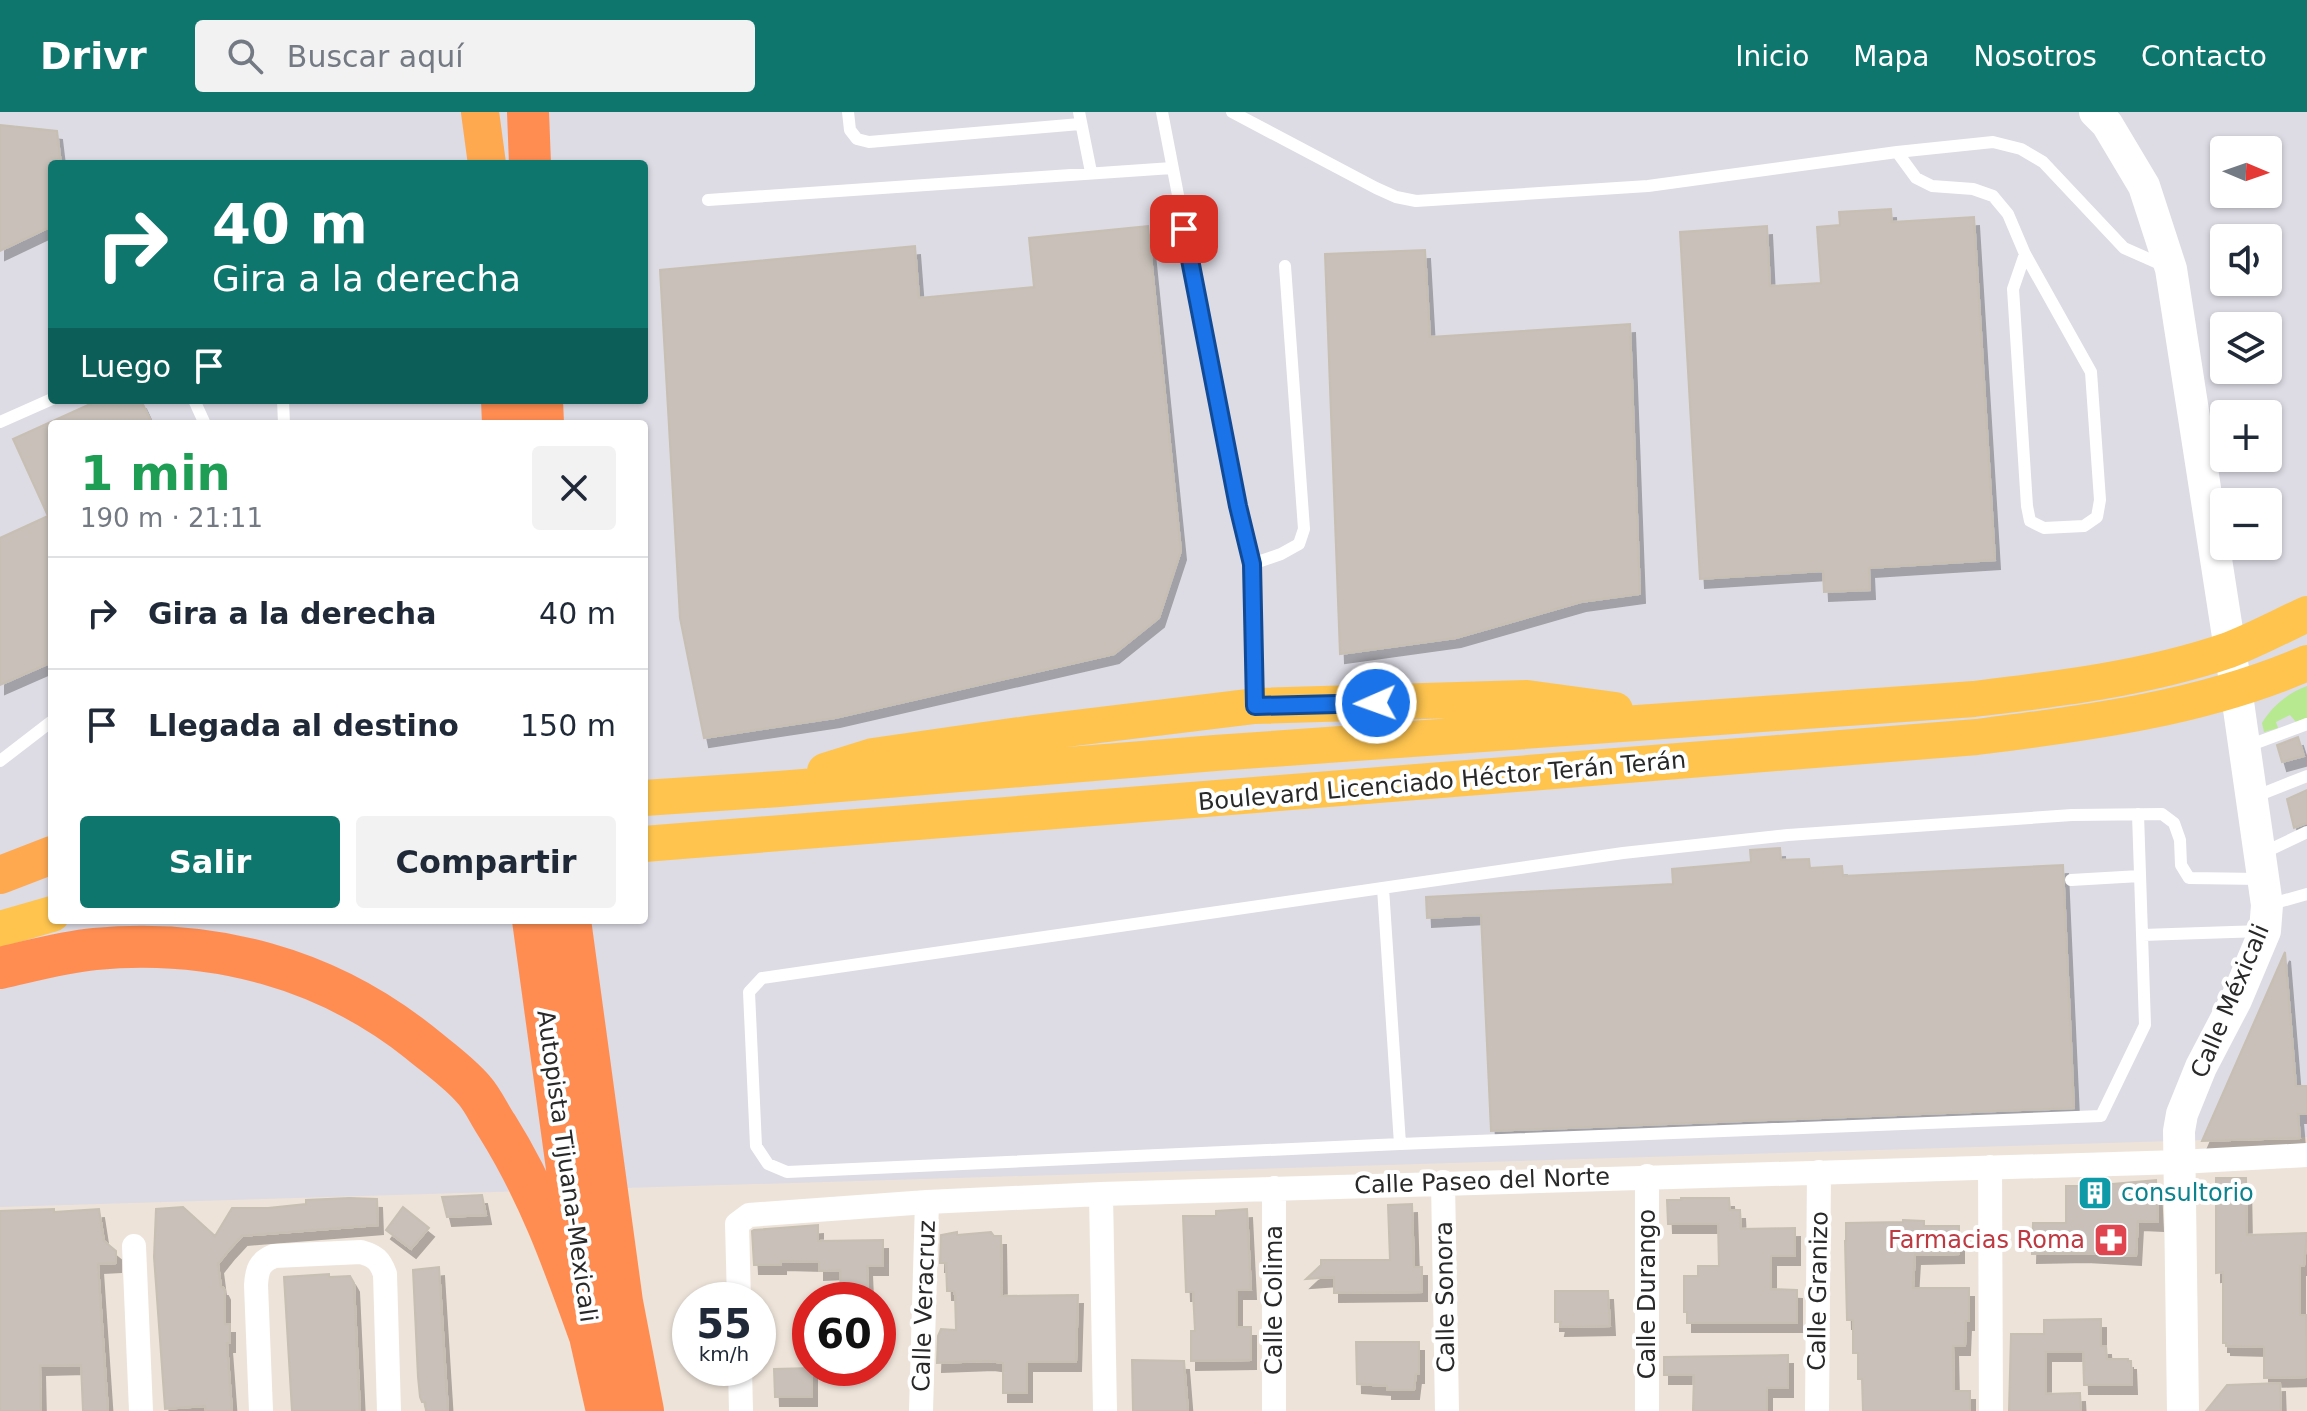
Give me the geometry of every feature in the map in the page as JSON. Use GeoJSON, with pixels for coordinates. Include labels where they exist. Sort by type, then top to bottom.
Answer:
{"type":"FeatureCollection","features":[{"type":"Feature","properties":{"kind":"highway"},"geometry":{"type":"LineString","coordinates":[[480,112],[486,160]]}},
{"type":"Feature","properties":{"kind":"highway"},"geometry":{"type":"LineString","coordinates":[[528,112],[530,160]]}},
{"type":"Feature","properties":{"kind":"highway","name":"Autopista Tijuana-Mexicali"},"geometry":{"type":"LineString","coordinates":[[534,924],[590,1336],[607,1411]]}},
{"type":"Feature","properties":{"kind":"highway","name":"Autopista Tijuana-Mexicali"},"geometry":{"type":"LineString","coordinates":[[571,924],[622,1302],[643,1411]]}},
{"type":"Feature","properties":{"kind":"highway"},"geometry":{"type":"LineString","coordinates":[[0,968],[60,954],[104,948],[156,947],[209,952],[284,967],[322,983],[392,1021],[474,1090],[515,1155],[552,1230],[590,1336]]}},
{"type":"Feature","properties":{"kind":"main road"},"geometry":{"type":"LineString","coordinates":[[2095,112],[2107,124],[2144,186],[2171,269],[2265,892]]}},
{"type":"Feature","properties":{"kind":"main road","name":"Boulevard Licenciado Héctor Terán Terán"},"geometry":{"type":"LineString","coordinates":[[648,798],[1215,753],[1974,699],[2106,681],[2230,650],[2307,614]]}},
{"type":"Feature","properties":{"kind":"main road","name":"Boulevard Licenciado Héctor Terán Terán"},"geometry":{"type":"LineString","coordinates":[[648,844],[1977,737],[2074,725],[2185,702],[2307,663]]}},
{"type":"Feature","properties":{"kind":"main road"},"geometry":{"type":"LineString","coordinates":[[779,789],[873,756],[1255,706],[1527,698],[1684,720]]}},
{"type":"Feature","properties":{"kind":"main road","name":"Calle Méxicali"},"geometry":{"type":"LineString","coordinates":[[2183,1411],[2179,1131],[2182,1114],[2201,1067],[2236,1000],[2265,892]]}},
{"type":"Feature","properties":{"kind":"main road"},"geometry":{"type":"LineString","coordinates":[[0,929],[48,915]]}},
{"type":"Feature","properties":{"kind":"street","name":"Calle Paseo del Norte"},"geometry":{"type":"LineString","coordinates":[[739,1282],[737,1224],[749,1215],[1101,1194],[2180,1162],[2307,1155]]}},
{"type":"Feature","properties":{"kind":"street"},"geometry":{"type":"LineString","coordinates":[[1990,1167],[1991,1411]]}},
{"type":"Feature","properties":{"kind":"street","name":"Calle Granizo"},"geometry":{"type":"LineString","coordinates":[[1817,1411],[1819,1172]]}},
{"type":"Feature","properties":{"kind":"street","name":"Calle Durango"},"geometry":{"type":"LineString","coordinates":[[1647,1176],[1647,1411]]}},
{"type":"Feature","properties":{"kind":"street","name":"Calle Sonora"},"geometry":{"type":"LineString","coordinates":[[1443,1182],[1447,1411]]}},
{"type":"Feature","properties":{"kind":"street","name":"Calle Colima"},"geometry":{"type":"LineString","coordinates":[[1274,1188],[1274,1411]]}},
{"type":"Feature","properties":{"kind":"street"},"geometry":{"type":"LineString","coordinates":[[1101,1194],[1105,1411]]}},
{"type":"Feature","properties":{"kind":"street","name":"Calle Veracruz"},"geometry":{"type":"LineString","coordinates":[[921,1411],[927,1202]]}},
{"type":"Feature","properties":{"kind":"street"},"geometry":{"type":"LineString","coordinates":[[134,1246],[141,1411]]}},
{"type":"Feature","properties":{"kind":"street"},"geometry":{"type":"LineString","coordinates":[[261,1411],[257,1270],[264,1260],[274,1256],[361,1252],[372,1255],[381,1263],[385,1274],[389,1411]]}},
{"type":"Feature","properties":{"kind":"street"},"geometry":{"type":"LineString","coordinates":[[740,1386],[741,1411]]}},
{"type":"Feature","properties":{"kind":"lane"},"geometry":{"type":"LineString","coordinates":[[848,112],[850,130],[857,139],[869,142],[1079,118],[1091,172]]}},
{"type":"Feature","properties":{"kind":"lane"},"geometry":{"type":"LineString","coordinates":[[1162,112],[1238,506],[1252,564],[1255,706]]}},
{"type":"Feature","properties":{"kind":"lane"},"geometry":{"type":"LineString","coordinates":[[1232,112],[1386,192],[1416,201],[1648,186],[1993,142],[2021,149],[2043,162],[2124,248],[2171,269]]}},
{"type":"Feature","properties":{"kind":"lane"},"geometry":{"type":"LineString","coordinates":[[1897,152],[1916,178],[1932,186],[1973,189],[1993,196],[2008,214],[2025,254],[2091,372],[2100,500],[2097,517],[2084,526],[2044,528],[2030,521],[2013,289],[2025,254]]}},
{"type":"Feature","properties":{"kind":"lane"},"geometry":{"type":"LineString","coordinates":[[708,200],[1172,168]]}},
{"type":"Feature","properties":{"kind":"lane"},"geometry":{"type":"LineString","coordinates":[[1252,564],[1299,544],[1304,529],[1285,266]]}},
{"type":"Feature","properties":{"kind":"lane"},"geometry":{"type":"LineString","coordinates":[[0,422],[48,401]]}},
{"type":"Feature","properties":{"kind":"lane"},"geometry":{"type":"LineString","coordinates":[[0,761],[48,724]]}},
{"type":"Feature","properties":{"kind":"lane"},"geometry":{"type":"LineString","coordinates":[[2245,747],[2307,724]]}},
{"type":"Feature","properties":{"kind":"lane"},"geometry":{"type":"LineString","coordinates":[[2253,797],[2307,776]]}},
{"type":"Feature","properties":{"kind":"lane"},"geometry":{"type":"LineString","coordinates":[[2138,814],[2145,1025],[2101,1116],[787,1172],[768,1164],[756,1146],[749,992],[762,978],[1623,853],[1788,835],[2072,815],[2138,814],[2162,814],[2174,823],[2180,840],[2181,865],[2189,878],[2265,892],[2307,894]]}},
{"type":"Feature","properties":{"kind":"lane"},"geometry":{"type":"LineString","coordinates":[[2142,935],[2265,892],[2307,832]]}},
{"type":"Feature","properties":{"kind":"lane"},"geometry":{"type":"LineString","coordinates":[[2071,880],[2140,876]]}},
{"type":"Feature","properties":{"kind":"lane"},"geometry":{"type":"LineString","coordinates":[[1383,888],[1400,1144]]}},
{"type":"Feature","properties":{"kind":"shaded area"},"geometry":{"type":"Polygon","coordinates":[[[0,112],[2307,112],[2307,1137],[0,1207],[0,112]]]}},
{"type":"Feature","properties":{"kind":"green space"},"geometry":{"type":"Polygon","coordinates":[[[2307,686],[2307,718],[2296,722],[2290,715],[2276,722],[2278,728],[2264,732],[2262,723],[2271,711],[2287,696],[2307,686]]]}},
{"type":"Feature","properties":{"kind":"building"},"geometry":{"type":"Polygon","coordinates":[[[0,125],[57,131],[61,160],[48,160],[48,228],[0,251],[0,125]]]}},
{"type":"Feature","properties":{"kind":"building"},"geometry":{"type":"Polygon","coordinates":[[[1891,209],[1892,222],[1974,217],[1995,560],[1869,568],[1870,590],[1824,592],[1823,571],[1700,579],[1680,232],[1767,226],[1770,286],[1821,283],[1817,227],[1840,225],[1839,212],[1891,209]]]}},
{"type":"Feature","properties":{"kind":"building"},"geometry":{"type":"Polygon","coordinates":[[[1148,226],[1181,551],[1159,618],[1114,654],[835,718],[704,738],[680,618],[660,270],[915,246],[919,298],[1034,287],[1029,238],[1148,226]]]}},
{"type":"Feature","properties":{"kind":"building"},"geometry":{"type":"Polygon","coordinates":[[[1425,250],[1430,337],[1630,324],[1640,594],[1581,602],[1456,638],[1340,654],[1325,254],[1425,250]]]}},
{"type":"Feature","properties":{"kind":"building"},"geometry":{"type":"Polygon","coordinates":[[[90,404],[143,404],[150,420],[55,420],[90,404]]]}},
{"type":"Feature","properties":{"kind":"building"},"geometry":{"type":"Polygon","coordinates":[[[48,423],[48,516],[13,439],[48,423]]]}},
{"type":"Feature","properties":{"kind":"building"},"geometry":{"type":"Polygon","coordinates":[[[48,516],[48,664],[0,685],[0,538],[48,516]]]}},
{"type":"Feature","properties":{"kind":"building"},"geometry":{"type":"Polygon","coordinates":[[[2298,737],[2304,756],[2282,762],[2277,745],[2298,737]]]}},
{"type":"Feature","properties":{"kind":"building"},"geometry":{"type":"Polygon","coordinates":[[[2307,790],[2307,823],[2294,828],[2287,799],[2307,790]]]}},
{"type":"Feature","properties":{"kind":"building"},"geometry":{"type":"Polygon","coordinates":[[[1780,848],[1781,860],[1809,859],[1810,868],[1842,866],[1843,876],[2063,865],[2074,1108],[1491,1131],[1481,915],[1427,918],[1426,897],[1673,884],[1672,869],[1751,862],[1750,850],[1780,848]]]}},
{"type":"Feature","properties":{"kind":"building"},"geometry":{"type":"Polygon","coordinates":[[[2285,952],[2296,1086],[2307,1086],[2307,1114],[2298,1114],[2300,1138],[2202,1141],[2285,952]]]}},
{"type":"Feature","properties":{"kind":"building"},"geometry":{"type":"Polygon","coordinates":[[[2216,1178],[2246,1178],[2247,1235],[2307,1233],[2304,1266],[2300,1266],[2300,1315],[2306,1315],[2307,1377],[2264,1378],[2264,1347],[2226,1346],[2223,1343],[2223,1272],[2216,1273],[2216,1178]]]}},
{"type":"Feature","properties":{"kind":"building"},"geometry":{"type":"Polygon","coordinates":[[[2156,1180],[2158,1222],[2138,1221],[2136,1256],[2032,1254],[2033,1223],[2066,1223],[2066,1186],[2156,1180]]]}},
{"type":"Feature","properties":{"kind":"building"},"geometry":{"type":"Polygon","coordinates":[[[482,1195],[486,1215],[447,1217],[442,1197],[482,1195]]]}},
{"type":"Feature","properties":{"kind":"building"},"geometry":{"type":"Polygon","coordinates":[[[1729,1198],[1730,1210],[1740,1210],[1741,1229],[1795,1228],[1795,1256],[1771,1256],[1771,1289],[1797,1290],[1797,1323],[1687,1323],[1684,1276],[1698,1276],[1698,1266],[1719,1266],[1718,1224],[1668,1224],[1667,1200],[1729,1198]]]}},
{"type":"Feature","properties":{"kind":"building"},"geometry":{"type":"Polygon","coordinates":[[[377,1199],[378,1225],[242,1236],[230,1249],[218,1264],[221,1287],[225,1291],[225,1324],[230,1324],[230,1343],[227,1343],[232,1411],[206,1411],[205,1406],[165,1409],[154,1257],[156,1209],[183,1207],[215,1236],[232,1208],[268,1208],[306,1204],[306,1200],[377,1199]]]}},
{"type":"Feature","properties":{"kind":"building"},"geometry":{"type":"Polygon","coordinates":[[[1412,1204],[1414,1267],[1422,1267],[1422,1292],[1334,1293],[1334,1277],[1306,1279],[1321,1265],[1321,1260],[1390,1260],[1388,1205],[1412,1204]]]}},
{"type":"Feature","properties":{"kind":"building"},"geometry":{"type":"Polygon","coordinates":[[[403,1207],[429,1228],[411,1249],[386,1230],[403,1207]]]}},
{"type":"Feature","properties":{"kind":"building"},"geometry":{"type":"Polygon","coordinates":[[[54,1209],[54,1212],[99,1209],[104,1241],[116,1251],[116,1263],[98,1264],[108,1411],[83,1411],[81,1365],[40,1366],[41,1411],[0,1411],[0,1211],[54,1209]]]}},
{"type":"Feature","properties":{"kind":"building"},"geometry":{"type":"Polygon","coordinates":[[[1247,1209],[1251,1290],[1237,1290],[1237,1327],[1251,1327],[1251,1360],[1191,1361],[1191,1331],[1195,1331],[1193,1292],[1186,1292],[1183,1216],[1216,1216],[1216,1211],[1247,1209]]]}},
{"type":"Feature","properties":{"kind":"building"},"geometry":{"type":"Polygon","coordinates":[[[1924,1221],[1924,1226],[1959,1226],[1959,1254],[1915,1255],[1913,1288],[1969,1288],[1965,1346],[1953,1346],[1954,1391],[1970,1391],[1970,1411],[1863,1411],[1858,1353],[1853,1353],[1853,1320],[1847,1320],[1846,1223],[1924,1221]]]}},
{"type":"Feature","properties":{"kind":"building"},"geometry":{"type":"Polygon","coordinates":[[[818,1225],[818,1241],[883,1240],[883,1266],[867,1266],[868,1282],[840,1282],[840,1270],[819,1271],[819,1262],[781,1261],[781,1265],[754,1265],[754,1230],[818,1225]]]}},
{"type":"Feature","properties":{"kind":"building"},"geometry":{"type":"Polygon","coordinates":[[[957,1232],[957,1235],[991,1232],[994,1236],[1001,1236],[1002,1296],[1078,1295],[1076,1362],[1027,1362],[1027,1393],[1003,1393],[1003,1363],[937,1363],[941,1329],[956,1330],[955,1295],[954,1291],[947,1291],[946,1263],[940,1263],[941,1235],[957,1232]]]}},
{"type":"Feature","properties":{"kind":"building"},"geometry":{"type":"Polygon","coordinates":[[[439,1267],[448,1411],[426,1411],[425,1402],[420,1397],[418,1377],[413,1270],[439,1267]]]}},
{"type":"Feature","properties":{"kind":"building"},"geometry":{"type":"Polygon","coordinates":[[[329,1274],[329,1277],[350,1276],[354,1283],[360,1411],[292,1411],[284,1277],[329,1274]]]}},
{"type":"Feature","properties":{"kind":"building"},"geometry":{"type":"Polygon","coordinates":[[[1555,1291],[1608,1291],[1610,1326],[1560,1327],[1561,1322],[1555,1322],[1555,1291]]]}},
{"type":"Feature","properties":{"kind":"building"},"geometry":{"type":"Polygon","coordinates":[[[2101,1319],[2101,1346],[2106,1346],[2107,1359],[2131,1361],[2132,1385],[2084,1385],[2083,1352],[2046,1352],[2046,1394],[2080,1393],[2081,1411],[2009,1411],[2011,1334],[2044,1334],[2044,1320],[2101,1319]]]}},
{"type":"Feature","properties":{"kind":"building"},"geometry":{"type":"Polygon","coordinates":[[[1356,1342],[1419,1342],[1419,1374],[1416,1374],[1414,1390],[1387,1390],[1387,1386],[1357,1384],[1356,1342]]]}},
{"type":"Feature","properties":{"kind":"building"},"geometry":{"type":"Polygon","coordinates":[[[1788,1355],[1788,1388],[1767,1388],[1767,1411],[1693,1411],[1694,1375],[1664,1375],[1664,1357],[1788,1355]]]}},
{"type":"Feature","properties":{"kind":"building"},"geometry":{"type":"Polygon","coordinates":[[[1132,1360],[1184,1361],[1188,1411],[1133,1411],[1132,1360]]]}},
{"type":"Feature","properties":{"kind":"building"},"geometry":{"type":"Polygon","coordinates":[[[776,1369],[792,1369],[792,1386],[812,1386],[812,1397],[775,1397],[776,1369]]]}},
{"type":"Feature","properties":{"kind":"building"},"geometry":{"type":"Polygon","coordinates":[[[2280,1383],[2281,1411],[2206,1411],[2227,1385],[2280,1383]]]}},
{"type":"Feature","properties":{"kind":"place","name":"consultorio"},"geometry":{"type":"Point","coordinates":[2095,1193]}},
{"type":"Feature","properties":{"kind":"place","name":"Farmacias Roma"},"geometry":{"type":"Point","coordinates":[2111,1240]}},
{"type":"Feature","properties":{"kind":"route"},"geometry":{"type":"LineString","coordinates":[[1184,229],[1252,564],[1255,706],[1376,703]]}}]}
